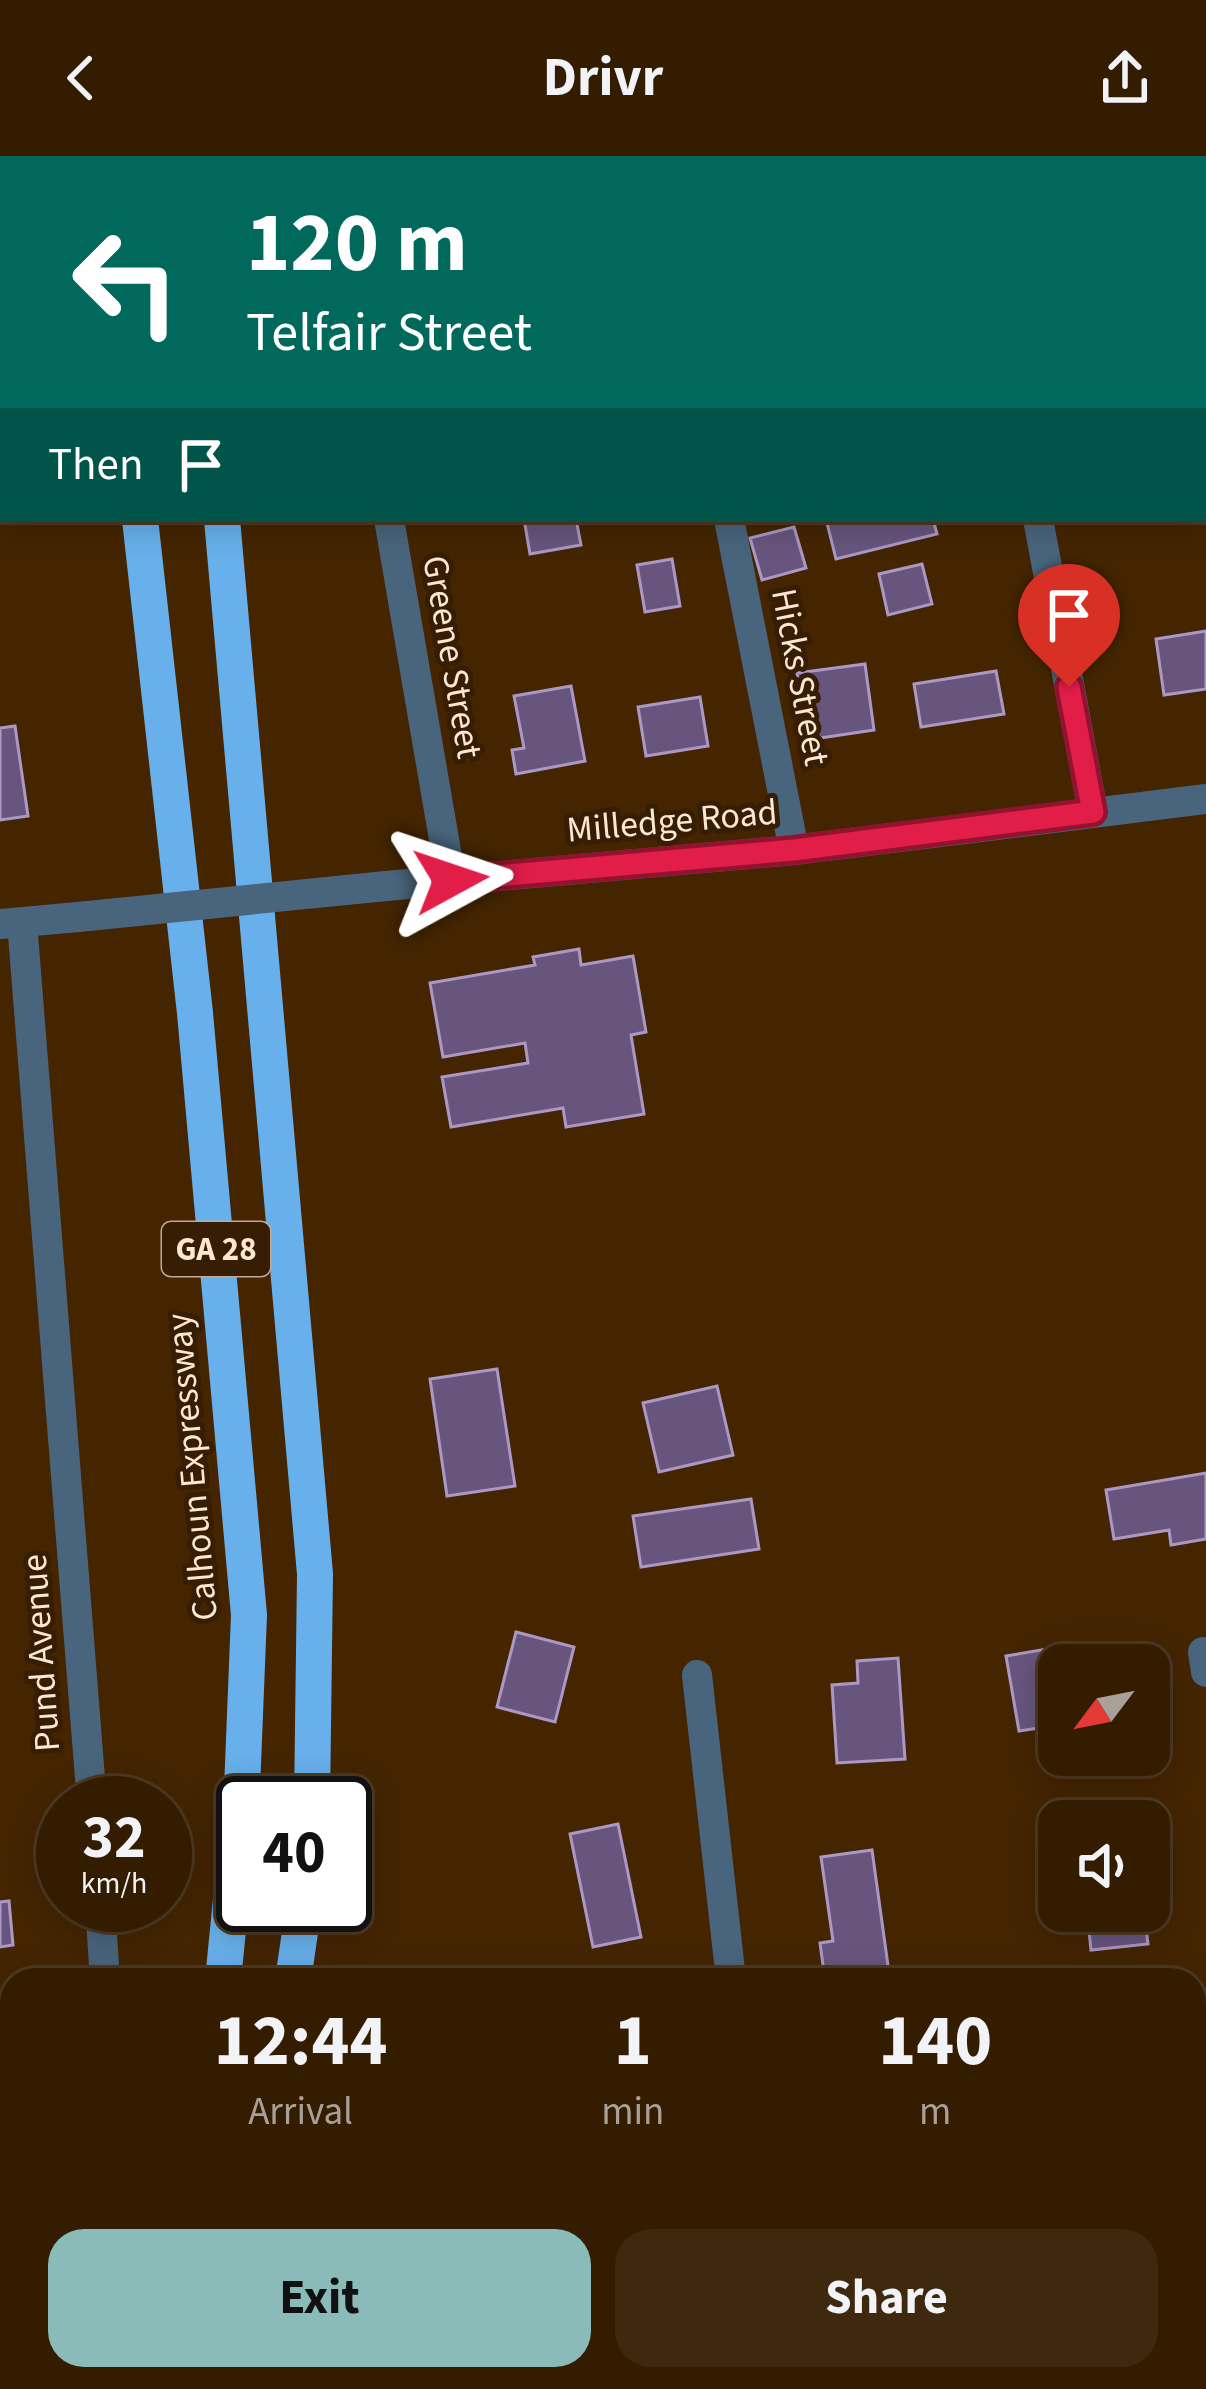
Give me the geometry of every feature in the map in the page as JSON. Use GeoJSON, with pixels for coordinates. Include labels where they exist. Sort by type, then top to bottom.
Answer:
{"type":"FeatureCollection","features":[{"type":"Feature","properties":{"kind":"highway","name":"Calhoun Expressway"},"geometry":{"type":"LineString","coordinates":[[140,522],[195,1013],[249,1615],[242,1789],[224,1968]]}},
{"type":"Feature","properties":{"kind":"highway","name":"GA 28"},"geometry":{"type":"LineString","coordinates":[[222,522],[315,1574],[312,1776]]}},
{"type":"Feature","properties":{"kind":"highway"},"geometry":{"type":"LineString","coordinates":[[295,1968],[300,1932]]}},
{"type":"Feature","properties":{"kind":"street","name":"Greene Street"},"geometry":{"type":"LineString","coordinates":[[390,522],[451,880]]}},
{"type":"Feature","properties":{"kind":"street","name":"Hicks Street"},"geometry":{"type":"LineString","coordinates":[[730,522],[794,850]]}},
{"type":"Feature","properties":{"kind":"street"},"geometry":{"type":"LineString","coordinates":[[1039,522],[1093,812]]}},
{"type":"Feature","properties":{"kind":"street","name":"Milledge Road"},"geometry":{"type":"LineString","coordinates":[[11,923],[794,850],[1206,799]]}},
{"type":"Feature","properties":{"kind":"street","name":"Pund Avenue"},"geometry":{"type":"LineString","coordinates":[[11,923],[90,1776]]}},
{"type":"Feature","properties":{"kind":"street"},"geometry":{"type":"LineString","coordinates":[[697,1675],[730,1968]]}},
{"type":"Feature","properties":{"kind":"street"},"geometry":{"type":"LineString","coordinates":[[102,1932],[104,1968]]}},
{"type":"Feature","properties":{"kind":"building"},"geometry":{"type":"Polygon","coordinates":[[[525,522],[577,522],[581,545],[530,554],[525,522]]]}},
{"type":"Feature","properties":{"kind":"building"},"geometry":{"type":"Polygon","coordinates":[[[827,522],[934,522],[937,534],[836,559],[827,522]]]}},
{"type":"Feature","properties":{"kind":"building"},"geometry":{"type":"Polygon","coordinates":[[[794,527],[806,568],[762,580],[750,538],[794,527]]]}},
{"type":"Feature","properties":{"kind":"building"},"geometry":{"type":"Polygon","coordinates":[[[672,559],[680,606],[645,612],[637,565],[672,559]]]}},
{"type":"Feature","properties":{"kind":"building"},"geometry":{"type":"Polygon","coordinates":[[[922,564],[932,604],[888,615],[879,574],[922,564]]]}},
{"type":"Feature","properties":{"kind":"building"},"geometry":{"type":"Polygon","coordinates":[[[1206,631],[1206,689],[1164,695],[1156,639],[1206,631]]]}},
{"type":"Feature","properties":{"kind":"building"},"geometry":{"type":"Polygon","coordinates":[[[865,664],[874,730],[807,740],[797,673],[865,664]]]}},
{"type":"Feature","properties":{"kind":"building"},"geometry":{"type":"Polygon","coordinates":[[[996,671],[1004,714],[921,727],[914,684],[996,671]]]}},
{"type":"Feature","properties":{"kind":"building"},"geometry":{"type":"Polygon","coordinates":[[[571,686],[585,761],[516,774],[512,750],[524,748],[514,696],[571,686]]]}},
{"type":"Feature","properties":{"kind":"building"},"geometry":{"type":"Polygon","coordinates":[[[700,697],[708,746],[646,756],[638,707],[700,697]]]}},
{"type":"Feature","properties":{"kind":"building"},"geometry":{"type":"Polygon","coordinates":[[[15,726],[28,816],[0,820],[0,728],[15,726]]]}},
{"type":"Feature","properties":{"kind":"building"},"geometry":{"type":"Polygon","coordinates":[[[579,949],[581,965],[633,956],[646,1032],[631,1035],[644,1114],[566,1127],[563,1108],[451,1127],[442,1077],[528,1063],[525,1043],[443,1057],[430,983],[535,965],[533,957],[579,949]]]}},
{"type":"Feature","properties":{"kind":"building"},"geometry":{"type":"Polygon","coordinates":[[[497,1369],[515,1486],[447,1496],[430,1379],[497,1369]]]}},
{"type":"Feature","properties":{"kind":"building"},"geometry":{"type":"Polygon","coordinates":[[[717,1386],[733,1455],[659,1472],[643,1403],[717,1386]]]}},
{"type":"Feature","properties":{"kind":"building"},"geometry":{"type":"Polygon","coordinates":[[[1206,1473],[1206,1539],[1171,1545],[1169,1530],[1114,1539],[1106,1490],[1206,1473]]]}},
{"type":"Feature","properties":{"kind":"building"},"geometry":{"type":"Polygon","coordinates":[[[751,1499],[759,1549],[641,1567],[633,1516],[751,1499]]]}},
{"type":"Feature","properties":{"kind":"building"},"geometry":{"type":"Polygon","coordinates":[[[516,1632],[574,1647],[555,1722],[497,1707],[516,1632]]]}},
{"type":"Feature","properties":{"kind":"building"},"geometry":{"type":"Polygon","coordinates":[[[1038,1651],[1038,1728],[1019,1731],[1006,1656],[1038,1651]]]}},
{"type":"Feature","properties":{"kind":"building"},"geometry":{"type":"Polygon","coordinates":[[[898,1658],[905,1759],[837,1763],[832,1685],[858,1683],[857,1661],[898,1658]]]}},
{"type":"Feature","properties":{"kind":"building"},"geometry":{"type":"Polygon","coordinates":[[[618,1824],[641,1937],[593,1947],[570,1834],[618,1824]]]}},
{"type":"Feature","properties":{"kind":"building"},"geometry":{"type":"Polygon","coordinates":[[[872,1850],[888,1968],[823,1968],[820,1943],[833,1941],[821,1857],[872,1850]]]}},
{"type":"Feature","properties":{"kind":"building"},"geometry":{"type":"Polygon","coordinates":[[[9,1901],[13,1945],[0,1947],[0,1902],[9,1901]]]}},
{"type":"Feature","properties":{"kind":"building"},"geometry":{"type":"Polygon","coordinates":[[[1089,1932],[1147,1932],[1148,1944],[1091,1950],[1089,1932]]]}},
{"type":"Feature","properties":{"kind":"route"},"geometry":{"type":"LineString","coordinates":[[451,880],[794,850],[1093,812],[1069,687]]}}]}
